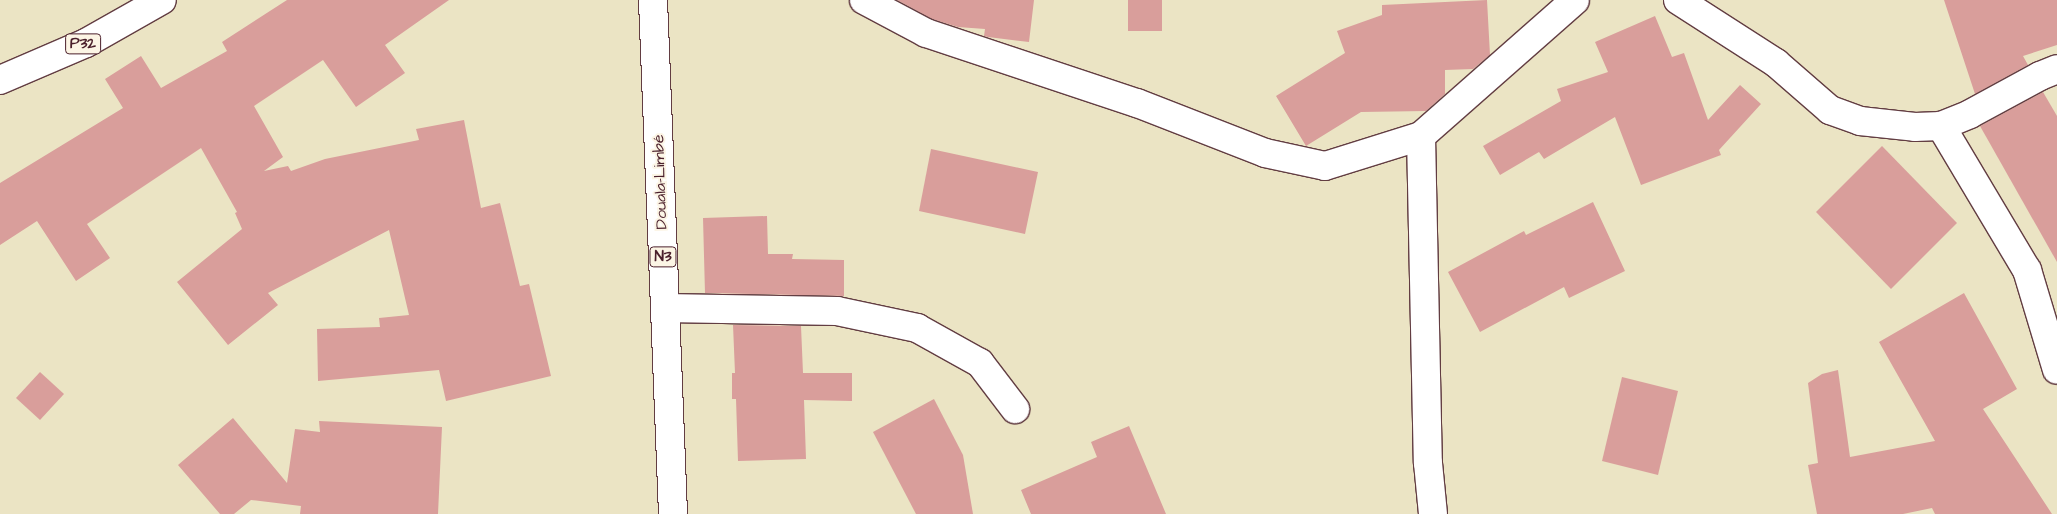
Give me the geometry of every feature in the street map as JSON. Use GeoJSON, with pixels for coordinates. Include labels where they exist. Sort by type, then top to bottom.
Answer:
{"type":"FeatureCollection","features":[{"type":"Feature","properties":{"kind":"main road","name":"P32"},"geometry":{"type":"LineString","coordinates":[[0,80],[86,43],[162,0]]}},
{"type":"Feature","properties":{"kind":"main road","name":"Douala-Limbé"},"geometry":{"type":"LineString","coordinates":[[653,0],[673,514]]}},
{"type":"Feature","properties":{"kind":"main road"},"geometry":{"type":"LineString","coordinates":[[864,0],[926,33],[1137,103],[1265,153],[1325,166],[1421,136],[1571,1]]}},
{"type":"Feature","properties":{"kind":"main road"},"geometry":{"type":"LineString","coordinates":[[1678,0],[1776,63],[1830,110],[1860,121],[1915,127],[1941,126],[1970,114],[2040,76],[2057,69]]}},
{"type":"Feature","properties":{"kind":"main road"},"geometry":{"type":"LineString","coordinates":[[1941,126],[2028,270],[2057,370]]}},
{"type":"Feature","properties":{"kind":"main road"},"geometry":{"type":"LineString","coordinates":[[1421,136],[1428,463],[1433,514]]}},
{"type":"Feature","properties":{"kind":"main road"},"geometry":{"type":"LineString","coordinates":[[665,308],[837,311],[917,328],[980,363],[1014,410]]}},
{"type":"Feature","properties":{"kind":"building"},"geometry":{"type":"Polygon","coordinates":[[[287,0],[449,0],[385,45],[405,73],[356,107],[323,60],[254,106],[283,157],[264,171],[288,166],[291,171],[325,159],[419,140],[416,129],[464,120],[481,208],[500,203],[520,286],[529,284],[551,376],[446,401],[439,370],[318,381],[317,329],[380,327],[379,318],[409,315],[389,230],[268,293],[278,305],[228,345],[177,282],[242,229],[235,213],[237,212],[201,148],[87,224],[110,258],[76,281],[37,221],[0,245],[0,183],[123,108],[105,79],[141,56],[161,88],[227,51],[222,42],[287,0]]]}},
{"type":"Feature","properties":{"kind":"building"},"geometry":{"type":"Polygon","coordinates":[[[897,0],[1034,0],[1029,42],[984,36],[985,29],[958,27],[932,19],[897,0]]]}},
{"type":"Feature","properties":{"kind":"building"},"geometry":{"type":"Polygon","coordinates":[[[1128,0],[1162,0],[1162,31],[1128,31],[1128,0]]]}},
{"type":"Feature","properties":{"kind":"building"},"geometry":{"type":"Polygon","coordinates":[[[1487,0],[1490,55],[1473,69],[1445,70],[1445,94],[1426,111],[1361,112],[1306,146],[1276,96],[1345,53],[1337,31],[1382,15],[1382,5],[1487,0]]]}},
{"type":"Feature","properties":{"kind":"building"},"geometry":{"type":"Polygon","coordinates":[[[1944,0],[2057,0],[2057,45],[2023,56],[2028,65],[1975,94],[1944,0]]]}},
{"type":"Feature","properties":{"kind":"building"},"geometry":{"type":"Polygon","coordinates":[[[1655,16],[1672,57],[1684,53],[1708,120],[1740,85],[1761,104],[1719,150],[1721,155],[1641,185],[1615,117],[1544,159],[1539,152],[1500,175],[1483,146],[1561,101],[1557,89],[1608,72],[1595,42],[1655,16]]]}},
{"type":"Feature","properties":{"kind":"building"},"geometry":{"type":"Polygon","coordinates":[[[2043,92],[2057,116],[2057,262],[1980,126],[2043,92]]]}},
{"type":"Feature","properties":{"kind":"building"},"geometry":{"type":"Polygon","coordinates":[[[1882,146],[1957,223],[1891,289],[1816,212],[1882,146]]]}},
{"type":"Feature","properties":{"kind":"building"},"geometry":{"type":"Polygon","coordinates":[[[931,149],[1038,172],[1025,234],[919,211],[931,149]]]}},
{"type":"Feature","properties":{"kind":"building"},"geometry":{"type":"Polygon","coordinates":[[[1593,202],[1625,271],[1569,298],[1564,287],[1480,332],[1448,272],[1524,231],[1526,235],[1593,202]]]}},
{"type":"Feature","properties":{"kind":"building"},"geometry":{"type":"Polygon","coordinates":[[[767,216],[768,254],[793,254],[792,259],[844,260],[844,296],[705,293],[703,218],[767,216]]]}},
{"type":"Feature","properties":{"kind":"building"},"geometry":{"type":"Polygon","coordinates":[[[1964,293],[2017,389],[1983,409],[2052,514],[1935,514],[1932,508],[1903,514],[1817,514],[1808,465],[1818,463],[1808,383],[1822,374],[1838,370],[1850,457],[1935,441],[1879,342],[1964,293]]]}},
{"type":"Feature","properties":{"kind":"building"},"geometry":{"type":"Polygon","coordinates":[[[733,325],[801,326],[803,373],[852,373],[852,401],[804,400],[806,459],[738,461],[736,399],[732,399],[732,373],[735,373],[733,325]]]}},
{"type":"Feature","properties":{"kind":"building"},"geometry":{"type":"Polygon","coordinates":[[[40,372],[64,394],[40,420],[16,398],[40,372]]]}},
{"type":"Feature","properties":{"kind":"building"},"geometry":{"type":"Polygon","coordinates":[[[1622,377],[1678,391],[1658,475],[1602,461],[1622,377]]]}},
{"type":"Feature","properties":{"kind":"building"},"geometry":{"type":"Polygon","coordinates":[[[934,399],[963,455],[973,514],[916,514],[873,432],[934,399]]]}},
{"type":"Feature","properties":{"kind":"building"},"geometry":{"type":"Polygon","coordinates":[[[233,418],[287,483],[295,429],[320,432],[319,421],[442,427],[438,514],[300,514],[301,506],[251,500],[234,514],[220,514],[178,465],[233,418]]]}},
{"type":"Feature","properties":{"kind":"building"},"geometry":{"type":"Polygon","coordinates":[[[1129,426],[1166,514],[1031,514],[1021,490],[1097,457],[1091,442],[1129,426]]]}}]}
